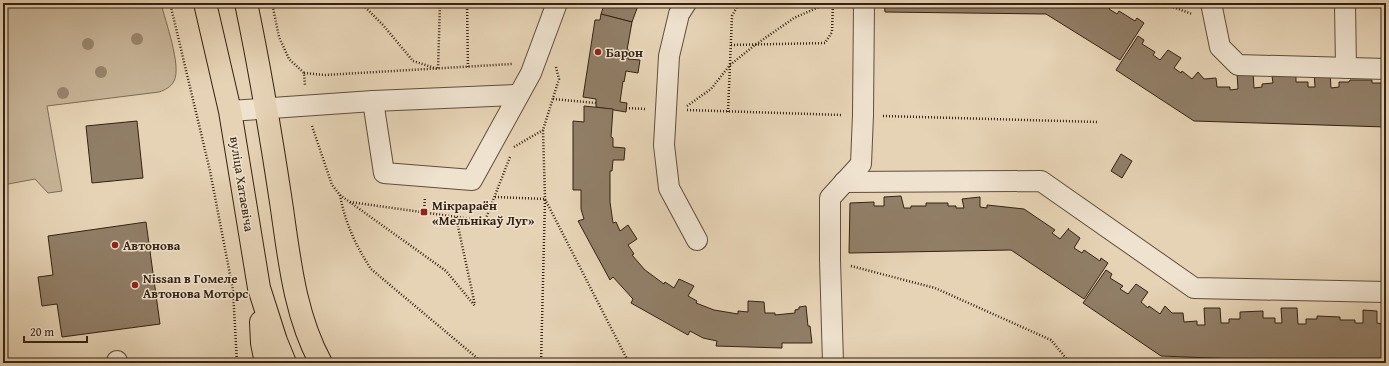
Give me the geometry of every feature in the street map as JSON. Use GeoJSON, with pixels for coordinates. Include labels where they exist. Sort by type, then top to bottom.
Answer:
{"type":"FeatureCollection","features":[{"type":"Feature","properties":{"kind":"main road","name":"вуліца Хатаевіча"},"geometry":{"type":"LineString","coordinates":[[205,3],[230,112],[259,288],[285,363]]}},
{"type":"Feature","properties":{"kind":"main road"},"geometry":{"type":"LineString","coordinates":[[246,3],[266,108],[295,290],[305,327],[321,363]]}},
{"type":"Feature","properties":{"kind":"main road"},"geometry":{"type":"LineString","coordinates":[[259,288],[262,343],[266,363]]}},
{"type":"Feature","properties":{"kind":"lane"},"geometry":{"type":"LineString","coordinates":[[373,101],[384,173],[472,180],[517,95],[531,73],[557,3]]}},
{"type":"Feature","properties":{"kind":"lane"},"geometry":{"type":"LineString","coordinates":[[686,3],[678,14],[669,56],[664,145],[669,188],[697,240]]}},
{"type":"Feature","properties":{"kind":"lane"},"geometry":{"type":"LineString","coordinates":[[833,363],[830,198],[861,164],[864,3]]}},
{"type":"Feature","properties":{"kind":"lane"},"geometry":{"type":"LineString","coordinates":[[1345,3],[1346,68]]}},
{"type":"Feature","properties":{"kind":"lane"},"geometry":{"type":"LineString","coordinates":[[1213,12],[1220,47],[1238,64],[1386,69]]}},
{"type":"Feature","properties":{"kind":"lane"},"geometry":{"type":"LineString","coordinates":[[230,112],[266,108],[373,101],[517,95]]}},
{"type":"Feature","properties":{"kind":"lane"},"geometry":{"type":"LineString","coordinates":[[844,182],[1041,181],[1194,288],[1386,292]]}},
{"type":"Feature","properties":{"kind":"path"},"geometry":{"type":"LineString","coordinates":[[170,3],[210,171],[233,290],[237,363]]}},
{"type":"Feature","properties":{"kind":"path"},"geometry":{"type":"LineString","coordinates":[[272,3],[279,37],[289,59],[304,72],[325,75],[515,64]]}},
{"type":"Feature","properties":{"kind":"path"},"geometry":{"type":"LineString","coordinates":[[361,3],[383,25],[413,60],[438,69]]}},
{"type":"Feature","properties":{"kind":"path"},"geometry":{"type":"LineString","coordinates":[[438,69],[440,3]]}},
{"type":"Feature","properties":{"kind":"path"},"geometry":{"type":"LineString","coordinates":[[467,3],[468,67]]}},
{"type":"Feature","properties":{"kind":"path"},"geometry":{"type":"LineString","coordinates":[[728,112],[732,16],[738,3]]}},
{"type":"Feature","properties":{"kind":"path"},"geometry":{"type":"LineString","coordinates":[[682,110],[711,89],[730,65],[756,45],[794,18],[821,6],[823,3]]}},
{"type":"Feature","properties":{"kind":"path"},"geometry":{"type":"LineString","coordinates":[[731,45],[825,43],[832,32],[833,3]]}},
{"type":"Feature","properties":{"kind":"path"},"geometry":{"type":"LineString","coordinates":[[1162,3],[1213,12]]}},
{"type":"Feature","properties":{"kind":"path"},"geometry":{"type":"LineString","coordinates":[[541,362],[545,198],[543,130],[559,79],[555,63]]}},
{"type":"Feature","properties":{"kind":"path"},"geometry":{"type":"LineString","coordinates":[[304,72],[305,86]]}},
{"type":"Feature","properties":{"kind":"path"},"geometry":{"type":"LineString","coordinates":[[553,99],[596,103]]}},
{"type":"Feature","properties":{"kind":"path"},"geometry":{"type":"LineString","coordinates":[[312,125],[332,185],[340,195],[446,271],[475,306],[456,217]]}},
{"type":"Feature","properties":{"kind":"path"},"geometry":{"type":"LineString","coordinates":[[340,195],[351,235],[360,254],[371,269],[483,363]]}},
{"type":"Feature","properties":{"kind":"path"},"geometry":{"type":"LineString","coordinates":[[495,197],[545,198]]}},
{"type":"Feature","properties":{"kind":"path"},"geometry":{"type":"LineString","coordinates":[[545,198],[629,363]]}},
{"type":"Feature","properties":{"kind":"path"},"geometry":{"type":"LineString","coordinates":[[830,260],[935,288],[1051,340],[1070,363]]}},
{"type":"Feature","properties":{"kind":"shaded area"},"geometry":{"type":"Polygon","coordinates":[[[3,3],[161,3],[172,43],[176,65],[176,74],[170,87],[159,92],[47,106],[62,191],[48,193],[35,179],[3,185],[3,3]]]}},
{"type":"Feature","properties":{"kind":"building"},"geometry":{"type":"Polygon","coordinates":[[[600,3],[639,3],[632,22],[601,14],[604,5],[600,3]]]}},
{"type":"Feature","properties":{"kind":"building"},"geometry":{"type":"Polygon","coordinates":[[[884,3],[1113,3],[1109,9],[1117,14],[1119,11],[1135,21],[1137,18],[1144,23],[1120,60],[1046,14],[885,12],[884,3]]]}},
{"type":"Feature","properties":{"kind":"building"},"geometry":{"type":"Polygon","coordinates":[[[601,14],[632,22],[627,50],[629,50],[628,59],[640,60],[638,73],[626,71],[624,82],[623,81],[620,102],[627,103],[626,112],[596,107],[596,99],[583,97],[595,20],[600,20],[601,14]]]}},
{"type":"Feature","properties":{"kind":"building"},"geometry":{"type":"Polygon","coordinates":[[[1138,36],[1144,40],[1142,44],[1155,52],[1153,55],[1160,60],[1168,50],[1181,58],[1174,68],[1181,73],[1182,71],[1192,79],[1198,72],[1204,79],[1216,78],[1217,87],[1230,87],[1230,90],[1238,89],[1237,73],[1253,72],[1254,88],[1262,87],[1262,84],[1273,83],[1272,76],[1296,75],[1296,82],[1308,82],[1308,87],[1315,87],[1314,72],[1330,72],[1331,88],[1339,87],[1339,82],[1349,82],[1350,80],[1372,80],[1372,83],[1386,83],[1386,127],[1194,121],[1116,70],[1138,36]]]}},
{"type":"Feature","properties":{"kind":"building"},"geometry":{"type":"Polygon","coordinates":[[[584,106],[613,109],[611,137],[613,138],[613,147],[625,148],[624,160],[613,160],[612,171],[610,171],[610,202],[613,223],[616,222],[620,231],[628,225],[637,239],[628,245],[634,254],[632,255],[645,270],[664,284],[665,282],[674,288],[679,279],[694,286],[688,296],[697,301],[696,303],[714,310],[738,314],[738,311],[748,312],[748,301],[764,302],[765,313],[775,313],[775,315],[795,313],[795,310],[799,309],[799,307],[806,306],[808,326],[810,326],[812,343],[782,343],[782,348],[716,346],[717,341],[703,338],[690,331],[688,335],[631,303],[633,299],[613,277],[610,280],[578,221],[584,219],[581,209],[581,190],[573,190],[573,121],[584,122],[584,106]]]}},
{"type":"Feature","properties":{"kind":"building"},"geometry":{"type":"Polygon","coordinates":[[[137,121],[143,178],[92,183],[86,126],[137,121]]]}},
{"type":"Feature","properties":{"kind":"building"},"geometry":{"type":"Polygon","coordinates":[[[1121,154],[1132,161],[1122,178],[1111,171],[1121,154]]]}},
{"type":"Feature","properties":{"kind":"building"},"geometry":{"type":"Polygon","coordinates":[[[901,196],[904,208],[911,208],[911,206],[926,206],[926,203],[948,203],[948,206],[964,208],[962,199],[980,197],[980,207],[987,208],[987,205],[1024,209],[1055,230],[1052,233],[1060,239],[1068,229],[1080,238],[1074,248],[1082,253],[1084,250],[1100,261],[1101,258],[1108,263],[1084,299],[1011,250],[849,253],[850,203],[874,202],[874,206],[884,206],[884,197],[901,196]]]}},
{"type":"Feature","properties":{"kind":"building"},"geometry":{"type":"Polygon","coordinates":[[[146,222],[160,324],[62,337],[57,304],[42,306],[38,277],[53,275],[48,236],[146,222]]]}},
{"type":"Feature","properties":{"kind":"building"},"geometry":{"type":"Polygon","coordinates":[[[1106,270],[1112,274],[1110,278],[1123,286],[1120,289],[1128,294],[1136,284],[1148,292],[1141,302],[1148,308],[1149,306],[1160,314],[1165,306],[1172,313],[1183,313],[1184,322],[1197,321],[1197,325],[1205,325],[1204,308],[1220,308],[1221,323],[1229,323],[1229,319],[1240,319],[1240,312],[1263,311],[1263,318],[1275,318],[1275,323],[1282,323],[1281,308],[1297,308],[1298,324],[1306,324],[1306,319],[1317,319],[1317,316],[1340,317],[1340,320],[1355,320],[1355,323],[1363,323],[1363,310],[1377,311],[1377,323],[1383,324],[1384,320],[1386,320],[1386,363],[1336,363],[1161,356],[1083,303],[1106,270]]]}},
{"type":"Feature","properties":{"kind":"place","name":"Барон"},"geometry":{"type":"Point","coordinates":[598,52]}},
{"type":"Feature","properties":{"kind":"place","name":"Мікрараён «Мельнікаў Луг»"},"geometry":{"type":"Point","coordinates":[424,212]}},
{"type":"Feature","properties":{"kind":"place","name":"Автонова"},"geometry":{"type":"Point","coordinates":[115,245]}},
{"type":"Feature","properties":{"kind":"place","name":"Nissan в Гомеле Автонова Моторс"},"geometry":{"type":"Point","coordinates":[135,285]}}]}
